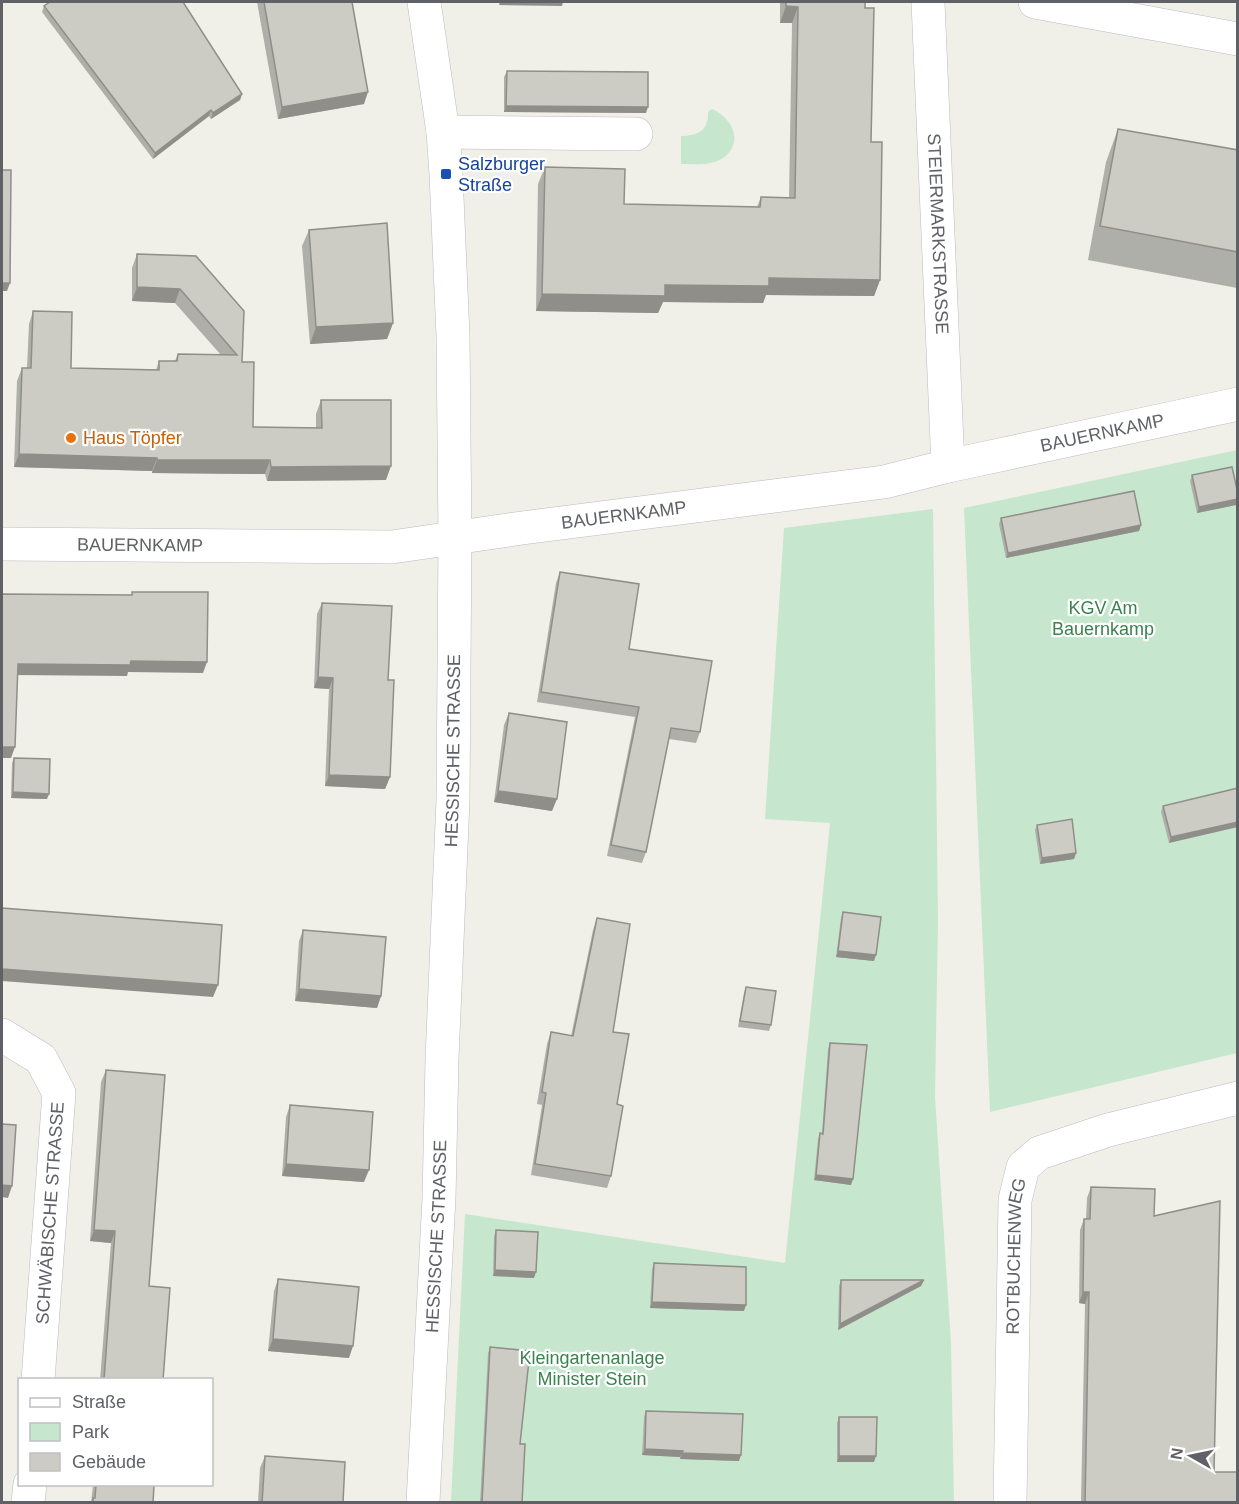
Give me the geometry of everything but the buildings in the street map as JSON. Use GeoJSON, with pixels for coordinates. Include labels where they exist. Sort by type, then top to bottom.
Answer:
{"type":"FeatureCollection","features":[{"type":"Feature","properties":{"kind":"street","name":"HESSISCHE STRASSE"},"geometry":{"type":"LineString","coordinates":[[423,1503],[439,1198],[442,1059],[453,800],[455,537],[453,325],[446,174],[443,132],[424,2]]}},
{"type":"Feature","properties":{"kind":"street","name":"STEIERMARKSTRASSE"},"geometry":{"type":"LineString","coordinates":[[928,2],[948,466]]}},
{"type":"Feature","properties":{"kind":"street"},"geometry":{"type":"LineString","coordinates":[[1035,2],[1238,39]]}},
{"type":"Feature","properties":{"kind":"street"},"geometry":{"type":"LineString","coordinates":[[443,132],[636,134]]}},
{"type":"Feature","properties":{"kind":"street","name":"BAUERNKAMP"},"geometry":{"type":"LineString","coordinates":[[2,544],[392,547],[885,482],[948,466],[1238,404]]}},
{"type":"Feature","properties":{"kind":"street","name":"SCHWÄBISCHE STRASSE"},"geometry":{"type":"LineString","coordinates":[[3,1036],[41,1059],[59,1093],[38,1378]]}},
{"type":"Feature","properties":{"kind":"street","name":"ROTBUCHENWEG"},"geometry":{"type":"LineString","coordinates":[[1010,1503],[1015,1200],[1023,1167],[1039,1153],[1108,1130],[1238,1098]]}},
{"type":"Feature","properties":{"kind":"street"},"geometry":{"type":"LineString","coordinates":[[28,1503],[30,1486]]}},
{"type":"Feature","properties":{"kind":"green space"},"geometry":{"type":"Polygon","coordinates":[[[712,109],[725,118],[733,131],[733,145],[730,152],[719,161],[681,164],[681,136],[693,135],[701,131],[707,123],[708,112],[712,109]]]}},
{"type":"Feature","properties":{"kind":"green space","name":"KGV Am Bauernkamp"},"geometry":{"type":"Polygon","coordinates":[[[1237,450],[1237,1053],[990,1112],[964,508],[1237,450]]]}},
{"type":"Feature","properties":{"kind":"green space","name":"Kleingartenanlage Minister Stein"},"geometry":{"type":"Polygon","coordinates":[[[933,509],[938,922],[935,1097],[951,1343],[954,1502],[451,1502],[465,1214],[785,1263],[830,823],[765,819],[784,528],[933,509]]]}},
{"type":"Feature","properties":{"kind":"place","name":"Salzburger Straße"},"geometry":{"type":"Point","coordinates":[446,174]}},
{"type":"Feature","properties":{"kind":"place","name":"Haus Töpfer"},"geometry":{"type":"Point","coordinates":[71,438]}}]}
